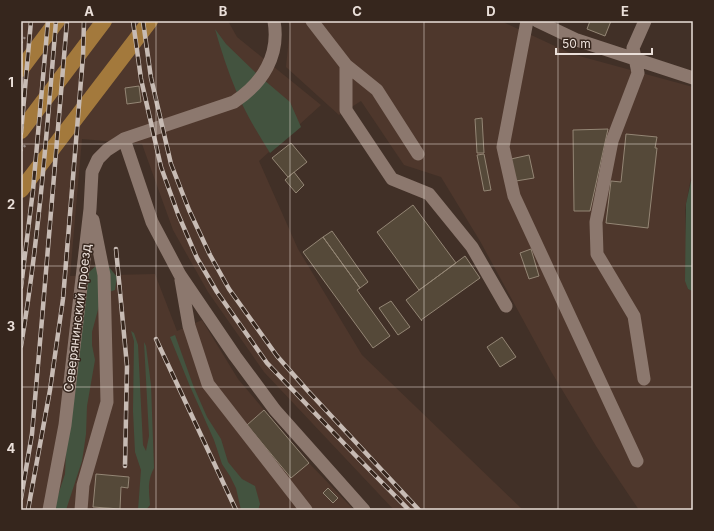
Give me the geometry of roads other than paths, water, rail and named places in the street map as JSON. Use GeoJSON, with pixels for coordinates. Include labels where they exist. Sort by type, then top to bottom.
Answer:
{"type":"FeatureCollection","features":[{"type":"Feature","properties":{"kind":"main road"},"geometry":{"type":"LineString","coordinates":[[21,69],[57,21]]}},
{"type":"Feature","properties":{"kind":"main road"},"geometry":{"type":"LineString","coordinates":[[21,131],[104,21]]}},
{"type":"Feature","properties":{"kind":"main road"},"geometry":{"type":"LineString","coordinates":[[21,190],[150,21]]}},
{"type":"Feature","properties":{"kind":"street","name":"Северянинский проезд"},"geometry":{"type":"LineString","coordinates":[[49,510],[65,425],[90,209],[92,172],[98,159],[107,150],[124,139],[234,102],[244,95],[268,68],[276,41],[274,21]]}},
{"type":"Feature","properties":{"kind":"street"},"geometry":{"type":"LineString","coordinates":[[312,21],[346,65],[377,90],[418,154]]}},
{"type":"Feature","properties":{"kind":"street"},"geometry":{"type":"LineString","coordinates":[[527,21],[503,147],[514,196],[637,461]]}},
{"type":"Feature","properties":{"kind":"street"},"geometry":{"type":"LineString","coordinates":[[537,21],[577,40],[693,78]]}},
{"type":"Feature","properties":{"kind":"street"},"geometry":{"type":"LineString","coordinates":[[644,21],[633,48],[638,73],[612,141],[596,222],[597,254],[634,316],[644,379]]}},
{"type":"Feature","properties":{"kind":"street"},"geometry":{"type":"LineString","coordinates":[[346,65],[346,110],[392,179],[429,194],[434,200],[472,248],[506,306]]}},
{"type":"Feature","properties":{"kind":"street"},"geometry":{"type":"LineString","coordinates":[[124,139],[152,222],[180,274],[235,356],[275,410],[364,510]]}},
{"type":"Feature","properties":{"kind":"street"},"geometry":{"type":"LineString","coordinates":[[81,510],[83,485],[107,402],[104,275],[90,209]]}},
{"type":"Feature","properties":{"kind":"street"},"geometry":{"type":"LineString","coordinates":[[180,274],[189,326],[208,384],[306,510]]}},
{"type":"Feature","properties":{"kind":"railway"},"geometry":{"type":"LineString","coordinates":[[21,133],[31,21]]}},
{"type":"Feature","properties":{"kind":"railway"},"geometry":{"type":"LineString","coordinates":[[21,287],[33,190],[48,21]]}},
{"type":"Feature","properties":{"kind":"railway"},"geometry":{"type":"LineString","coordinates":[[21,346],[38,224],[56,21]]}},
{"type":"Feature","properties":{"kind":"railway"},"geometry":{"type":"LineString","coordinates":[[21,498],[32,434],[67,21]]}},
{"type":"Feature","properties":{"kind":"railway"},"geometry":{"type":"LineString","coordinates":[[28,510],[50,390],[63,299],[83,56],[84,21]]}},
{"type":"Feature","properties":{"kind":"railway"},"geometry":{"type":"LineString","coordinates":[[133,21],[141,79],[161,167],[178,214],[197,258],[217,292],[267,363],[409,510]]}},
{"type":"Feature","properties":{"kind":"railway"},"geometry":{"type":"LineString","coordinates":[[143,21],[151,78],[171,164],[189,210],[210,255],[229,289],[277,356],[419,510]]}},
{"type":"Feature","properties":{"kind":"railway"},"geometry":{"type":"LineString","coordinates":[[116,249],[127,366],[125,466]]}},
{"type":"Feature","properties":{"kind":"railway"},"geometry":{"type":"LineString","coordinates":[[156,339],[236,510]]}}]}
